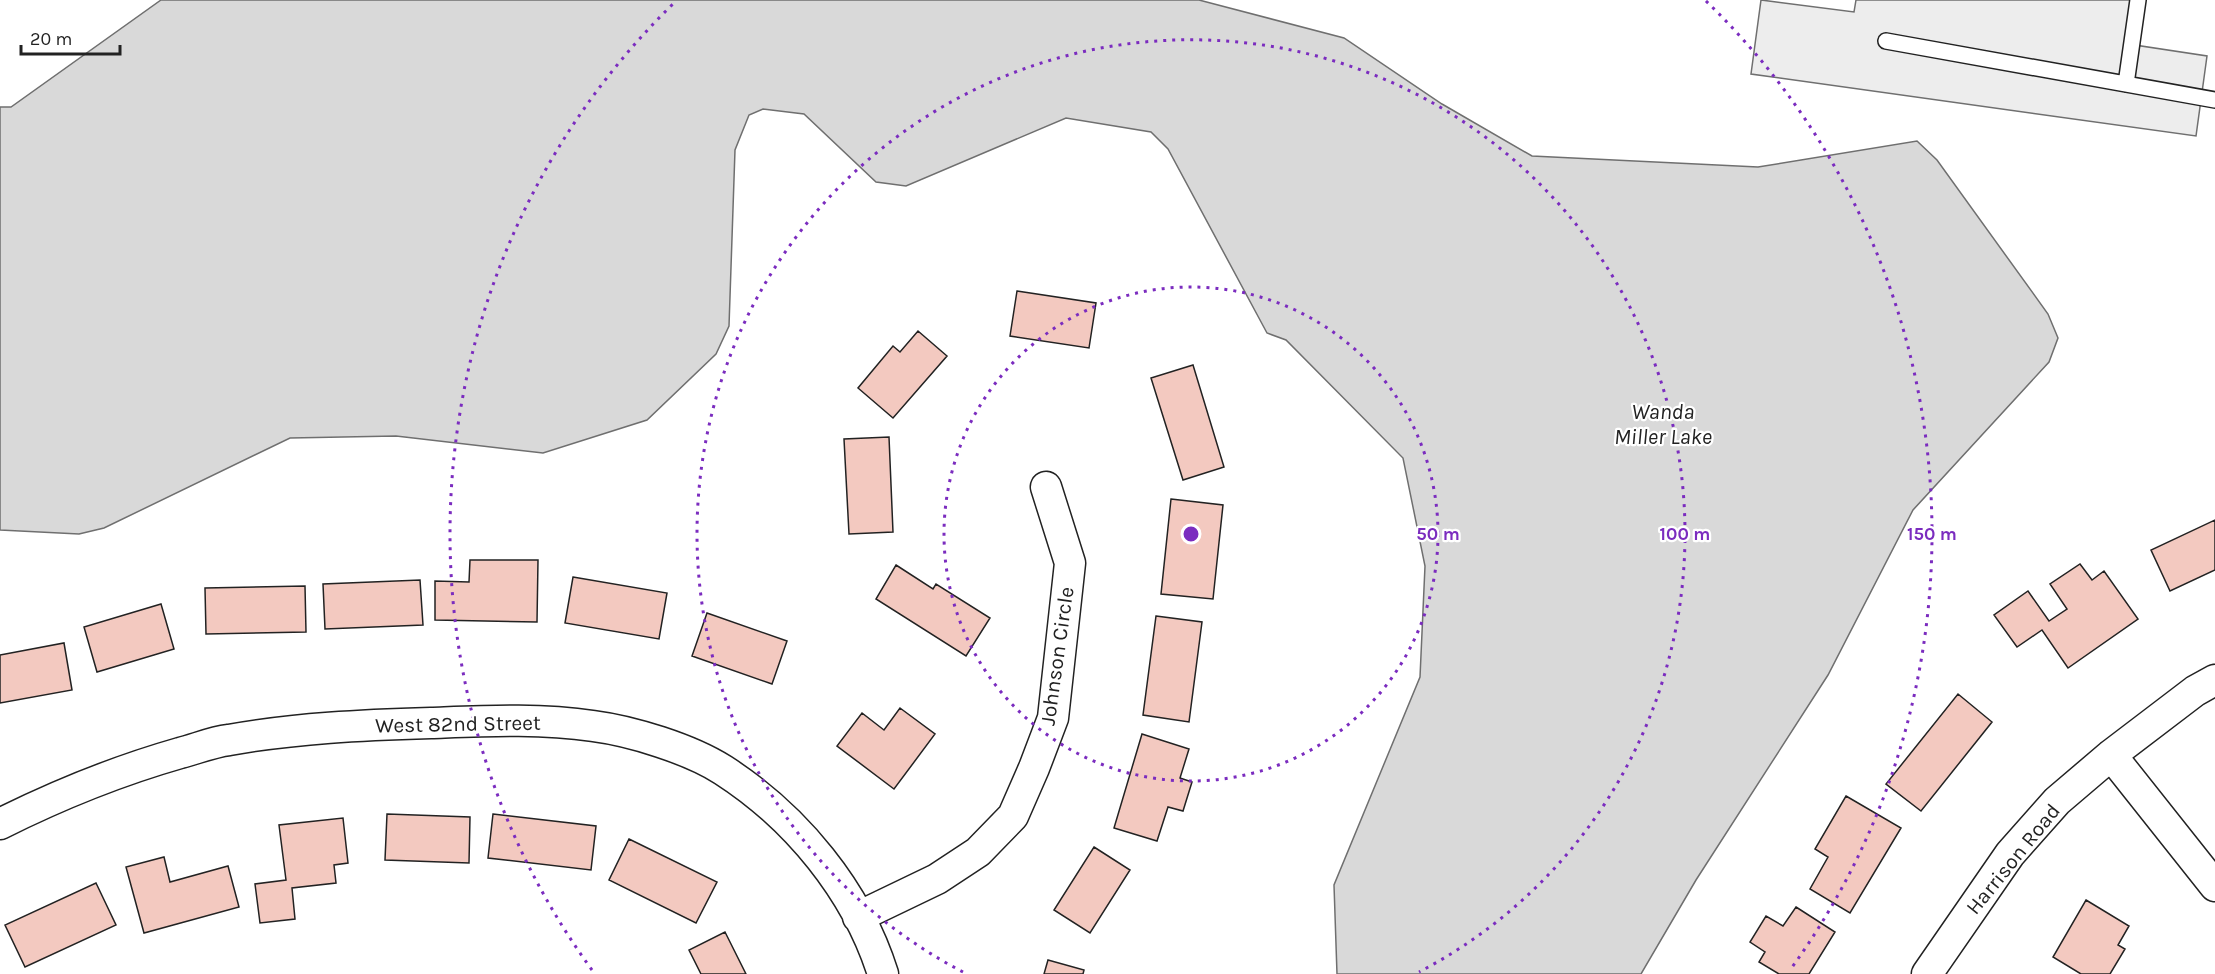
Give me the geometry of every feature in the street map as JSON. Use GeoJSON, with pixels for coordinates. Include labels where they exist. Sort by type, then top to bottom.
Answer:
{"type":"FeatureCollection","features":[{"type":"Feature","properties":{"kind":"street","name":"Johnson Circle"},"geometry":{"type":"LineString","coordinates":[[858,917],[938,879],[978,852],[1012,816],[1034,768],[1053,718],[1070,563],[1046,486]]}},
{"type":"Feature","properties":{"kind":"street"},"geometry":{"type":"LineString","coordinates":[[2215,680],[2195,691],[2111,755],[2215,886]]}},
{"type":"Feature","properties":{"kind":"street","name":"West 82nd Street"},"geometry":{"type":"LineString","coordinates":[[0,824],[46,801],[98,780],[159,759],[226,740],[322,727],[526,720],[595,726],[662,742],[721,769],[770,805],[821,858],[858,917],[883,974]]}},
{"type":"Feature","properties":{"kind":"street","name":"Harrison Road"},"geometry":{"type":"LineString","coordinates":[[1927,974],[2010,854],[2057,801],[2111,755]]}},
{"type":"Feature","properties":{"kind":"lane"},"geometry":{"type":"LineString","coordinates":[[2126,84],[2138,0]]}},
{"type":"Feature","properties":{"kind":"lane"},"geometry":{"type":"LineString","coordinates":[[1886,41],[2215,100]]}},
{"type":"Feature","properties":{"kind":"shaded area"},"geometry":{"type":"Polygon","coordinates":[[[1761,0],[1854,12],[1856,0],[2141,0],[2135,45],[2207,56],[2196,136],[1751,74],[1761,0]]]}},
{"type":"Feature","properties":{"kind":"water","name":"Wanda Miller Lake"},"geometry":{"type":"Polygon","coordinates":[[[161,0],[1199,0],[1344,38],[1442,104],[1532,156],[1758,167],[1917,141],[1937,160],[2048,314],[2058,338],[2049,362],[1913,510],[1828,675],[1696,880],[1641,974],[1337,974],[1334,885],[1420,677],[1425,566],[1403,458],[1286,340],[1267,333],[1168,149],[1151,132],[1066,118],[906,186],[876,182],[804,114],[763,109],[749,115],[735,150],[729,326],[716,354],[647,420],[543,453],[396,436],[290,438],[104,528],[79,534],[0,530],[0,107],[11,107],[161,0]]]}},
{"type":"Feature","properties":{"kind":"building"},"geometry":{"type":"Polygon","coordinates":[[[1017,291],[1096,303],[1089,348],[1010,336],[1017,291]]]}},
{"type":"Feature","properties":{"kind":"building"},"geometry":{"type":"Polygon","coordinates":[[[918,331],[947,356],[893,418],[858,388],[893,346],[900,352],[918,331]]]}},
{"type":"Feature","properties":{"kind":"building"},"geometry":{"type":"Polygon","coordinates":[[[1193,365],[1224,467],[1183,480],[1151,378],[1193,365]]]}},
{"type":"Feature","properties":{"kind":"building"},"geometry":{"type":"Polygon","coordinates":[[[889,437],[893,532],[849,534],[844,439],[889,437]]]}},
{"type":"Feature","properties":{"kind":"building"},"geometry":{"type":"Polygon","coordinates":[[[1171,499],[1223,505],[1213,599],[1161,594],[1171,499]]]}},
{"type":"Feature","properties":{"kind":"building"},"geometry":{"type":"Polygon","coordinates":[[[2215,520],[2215,570],[2170,591],[2151,550],[2215,520]]]}},
{"type":"Feature","properties":{"kind":"building"},"geometry":{"type":"Polygon","coordinates":[[[470,560],[538,560],[537,622],[435,620],[435,581],[469,582],[470,560]]]}},
{"type":"Feature","properties":{"kind":"building"},"geometry":{"type":"Polygon","coordinates":[[[2080,564],[2092,580],[2104,571],[2138,619],[2068,668],[2042,630],[2017,647],[1994,615],[2028,591],[2049,621],[2067,609],[2050,584],[2080,564]]]}},
{"type":"Feature","properties":{"kind":"building"},"geometry":{"type":"Polygon","coordinates":[[[896,565],[933,589],[936,584],[990,618],[966,656],[876,599],[896,565]]]}},
{"type":"Feature","properties":{"kind":"building"},"geometry":{"type":"Polygon","coordinates":[[[573,577],[667,593],[659,639],[565,623],[573,577]]]}},
{"type":"Feature","properties":{"kind":"building"},"geometry":{"type":"Polygon","coordinates":[[[420,580],[423,625],[325,629],[323,584],[420,580]]]}},
{"type":"Feature","properties":{"kind":"building"},"geometry":{"type":"Polygon","coordinates":[[[305,586],[306,632],[206,634],[205,588],[305,586]]]}},
{"type":"Feature","properties":{"kind":"building"},"geometry":{"type":"Polygon","coordinates":[[[161,604],[174,649],[97,672],[84,627],[161,604]]]}},
{"type":"Feature","properties":{"kind":"building"},"geometry":{"type":"Polygon","coordinates":[[[707,613],[787,641],[772,684],[692,656],[707,613]]]}},
{"type":"Feature","properties":{"kind":"building"},"geometry":{"type":"Polygon","coordinates":[[[1156,616],[1202,622],[1189,722],[1143,715],[1156,616]]]}},
{"type":"Feature","properties":{"kind":"building"},"geometry":{"type":"Polygon","coordinates":[[[64,643],[72,690],[0,703],[0,655],[64,643]]]}},
{"type":"Feature","properties":{"kind":"building"},"geometry":{"type":"Polygon","coordinates":[[[1958,694],[1992,722],[1921,811],[1886,784],[1958,694]]]}},
{"type":"Feature","properties":{"kind":"building"},"geometry":{"type":"Polygon","coordinates":[[[900,708],[935,734],[894,789],[837,746],[862,713],[884,730],[900,708]]]}},
{"type":"Feature","properties":{"kind":"building"},"geometry":{"type":"Polygon","coordinates":[[[1142,734],[1189,749],[1180,778],[1192,782],[1183,811],[1168,807],[1157,841],[1114,828],[1142,734]]]}},
{"type":"Feature","properties":{"kind":"building"},"geometry":{"type":"Polygon","coordinates":[[[1846,796],[1901,828],[1850,913],[1810,889],[1828,857],[1815,849],[1846,796]]]}},
{"type":"Feature","properties":{"kind":"building"},"geometry":{"type":"Polygon","coordinates":[[[387,814],[470,817],[469,863],[385,860],[387,814]]]}},
{"type":"Feature","properties":{"kind":"building"},"geometry":{"type":"Polygon","coordinates":[[[493,814],[596,826],[591,870],[488,858],[493,814]]]}},
{"type":"Feature","properties":{"kind":"building"},"geometry":{"type":"Polygon","coordinates":[[[343,818],[348,863],[334,865],[336,883],[292,888],[295,919],[260,923],[255,884],[286,880],[279,825],[343,818]]]}},
{"type":"Feature","properties":{"kind":"building"},"geometry":{"type":"Polygon","coordinates":[[[629,839],[717,882],[696,923],[609,880],[629,839]]]}},
{"type":"Feature","properties":{"kind":"building"},"geometry":{"type":"Polygon","coordinates":[[[1094,847],[1130,870],[1090,933],[1054,910],[1094,847]]]}},
{"type":"Feature","properties":{"kind":"building"},"geometry":{"type":"Polygon","coordinates":[[[164,857],[170,882],[228,866],[239,907],[144,933],[126,867],[164,857]]]}},
{"type":"Feature","properties":{"kind":"building"},"geometry":{"type":"Polygon","coordinates":[[[96,883],[116,925],[25,967],[5,925],[96,883]]]}},
{"type":"Feature","properties":{"kind":"building"},"geometry":{"type":"Polygon","coordinates":[[[2086,900],[2129,926],[2118,945],[2125,949],[2110,974],[2081,974],[2053,957],[2086,900]]]}},
{"type":"Feature","properties":{"kind":"building"},"geometry":{"type":"Polygon","coordinates":[[[1796,907],[1835,932],[1809,974],[1779,974],[1759,962],[1765,952],[1750,942],[1766,916],[1783,926],[1796,907]]]}},
{"type":"Feature","properties":{"kind":"building"},"geometry":{"type":"Polygon","coordinates":[[[725,932],[746,974],[701,974],[689,950],[725,932]]]}},
{"type":"Feature","properties":{"kind":"building"},"geometry":{"type":"Polygon","coordinates":[[[1048,960],[1084,970],[1083,974],[1044,974],[1048,960]]]}}]}
